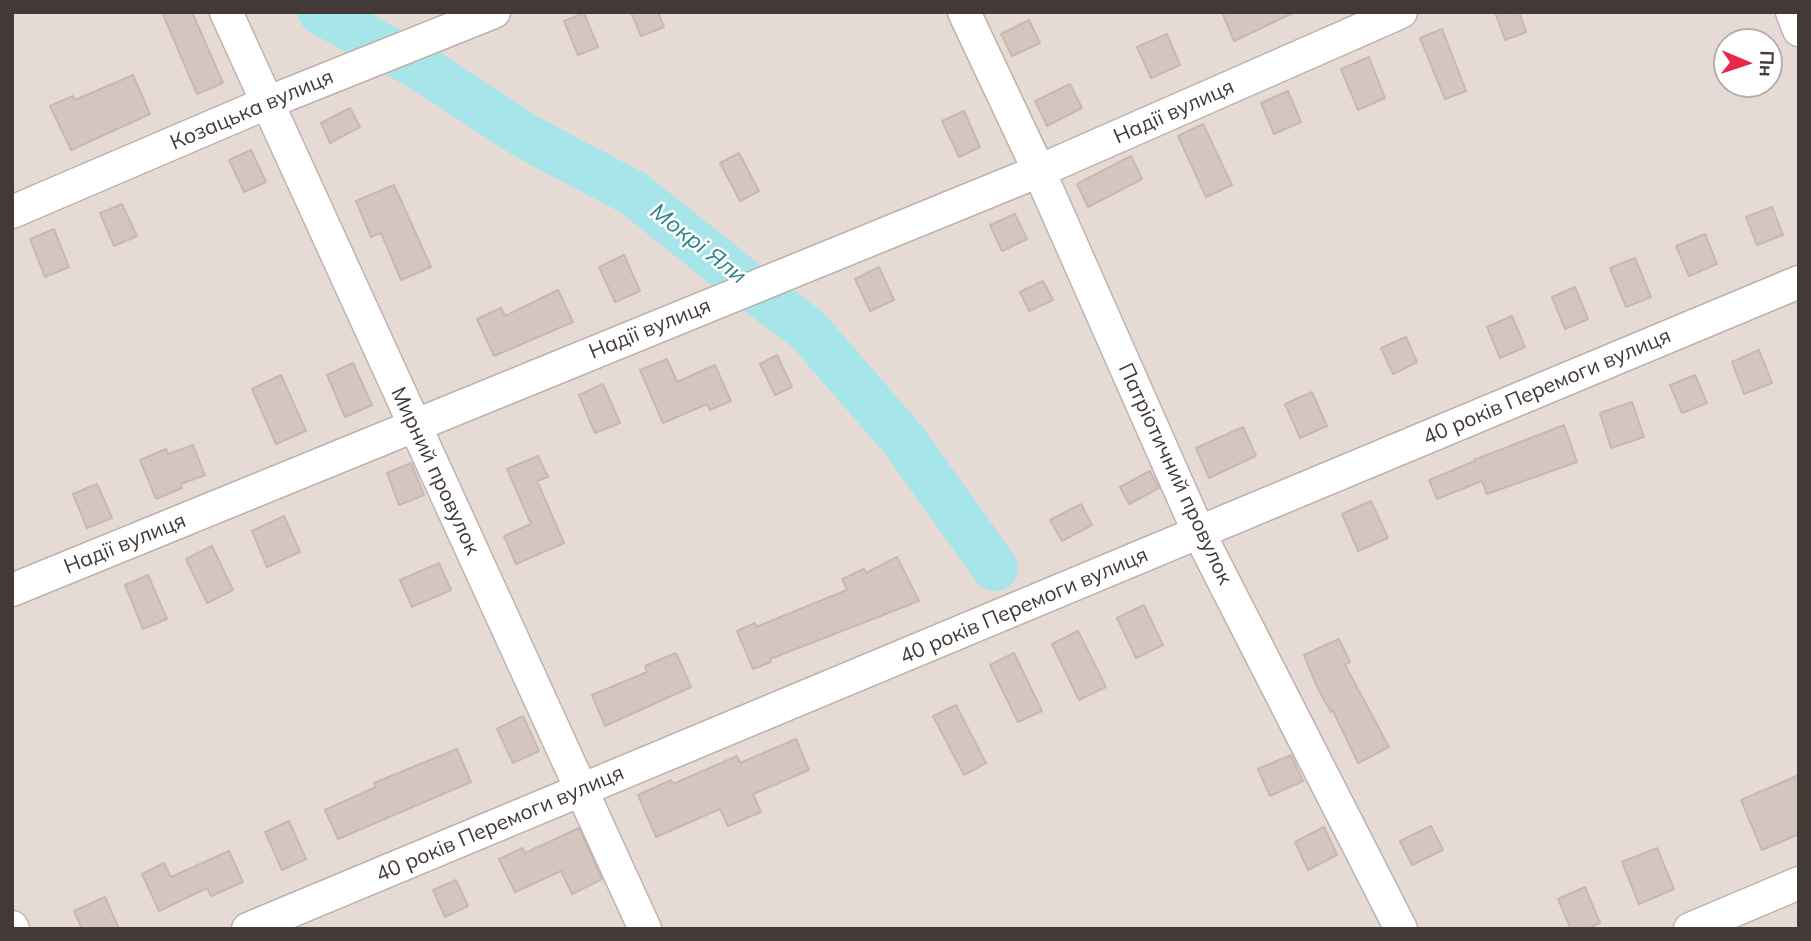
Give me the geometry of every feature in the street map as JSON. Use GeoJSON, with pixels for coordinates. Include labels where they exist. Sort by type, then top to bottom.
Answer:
{"type":"FeatureCollection","features":[{"type":"Feature","properties":{"kind":"street","name":"Мирний провулок"},"geometry":{"type":"LineString","coordinates":[[226,12],[645,929]]}},
{"type":"Feature","properties":{"kind":"street","name":"Козацька вулиця"},"geometry":{"type":"LineString","coordinates":[[12,212],[269,102],[494,12]]}},
{"type":"Feature","properties":{"kind":"street","name":"Патріотичний провулок"},"geometry":{"type":"LineString","coordinates":[[964,12],[1039,171],[1199,533],[1401,929]]}},
{"type":"Feature","properties":{"kind":"street","name":"Надії вулиця"},"geometry":{"type":"LineString","coordinates":[[12,590],[1039,171],[1401,12]]}},
{"type":"Feature","properties":{"kind":"street"},"geometry":{"type":"LineString","coordinates":[[1792,12],[1799,30]]}},
{"type":"Feature","properties":{"kind":"street","name":"40 років Перемоги вулиця"},"geometry":{"type":"LineString","coordinates":[[248,929],[1799,282]]}},
{"type":"Feature","properties":{"kind":"street"},"geometry":{"type":"LineString","coordinates":[[1690,929],[1799,883]]}},
{"type":"Feature","properties":{"kind":"shaded area"},"geometry":{"type":"Polygon","coordinates":[[[12,12],[1799,12],[1799,929],[12,929],[12,12]]]}},
{"type":"Feature","properties":{"kind":"building"},"geometry":{"type":"Polygon","coordinates":[[[162,12],[192,12],[223,83],[197,94],[162,12]]]}},
{"type":"Feature","properties":{"kind":"building"},"geometry":{"type":"Polygon","coordinates":[[[631,12],[658,12],[664,27],[641,36],[631,12]]]}},
{"type":"Feature","properties":{"kind":"building"},"geometry":{"type":"Polygon","coordinates":[[[1222,12],[1295,12],[1234,41],[1222,12]]]}},
{"type":"Feature","properties":{"kind":"building"},"geometry":{"type":"Polygon","coordinates":[[[1495,12],[1519,12],[1526,32],[1505,40],[1495,12]]]}},
{"type":"Feature","properties":{"kind":"building"},"geometry":{"type":"Polygon","coordinates":[[[584,13],[598,47],[578,55],[564,21],[584,13]]]}},
{"type":"Feature","properties":{"kind":"building"},"geometry":{"type":"Polygon","coordinates":[[[1029,20],[1040,43],[1012,56],[1001,34],[1029,20]]]}},
{"type":"Feature","properties":{"kind":"building"},"geometry":{"type":"Polygon","coordinates":[[[1442,29],[1466,91],[1445,99],[1420,38],[1442,29]]]}},
{"type":"Feature","properties":{"kind":"building"},"geometry":{"type":"Polygon","coordinates":[[[1167,34],[1180,65],[1151,78],[1137,47],[1167,34]]]}},
{"type":"Feature","properties":{"kind":"building"},"geometry":{"type":"Polygon","coordinates":[[[1369,57],[1385,98],[1358,110],[1341,69],[1369,57]]]}},
{"type":"Feature","properties":{"kind":"building"},"geometry":{"type":"Polygon","coordinates":[[[133,75],[150,114],[71,150],[50,106],[73,96],[75,100],[133,75]]]}},
{"type":"Feature","properties":{"kind":"building"},"geometry":{"type":"Polygon","coordinates":[[[1070,84],[1082,108],[1047,126],[1035,101],[1070,84]]]}},
{"type":"Feature","properties":{"kind":"building"},"geometry":{"type":"Polygon","coordinates":[[[1288,91],[1301,122],[1274,134],[1261,103],[1288,91]]]}},
{"type":"Feature","properties":{"kind":"building"},"geometry":{"type":"Polygon","coordinates":[[[350,108],[360,127],[330,143],[321,123],[350,108]]]}},
{"type":"Feature","properties":{"kind":"building"},"geometry":{"type":"Polygon","coordinates":[[[964,111],[980,147],[959,157],[942,121],[964,111]]]}},
{"type":"Feature","properties":{"kind":"building"},"geometry":{"type":"Polygon","coordinates":[[[1203,124],[1232,185],[1206,197],[1178,136],[1203,124]]]}},
{"type":"Feature","properties":{"kind":"building"},"geometry":{"type":"Polygon","coordinates":[[[251,150],[266,182],[244,192],[229,160],[251,150]]]}},
{"type":"Feature","properties":{"kind":"building"},"geometry":{"type":"Polygon","coordinates":[[[739,153],[759,191],[740,201],[720,163],[739,153]]]}},
{"type":"Feature","properties":{"kind":"building"},"geometry":{"type":"Polygon","coordinates":[[[1131,156],[1142,179],[1088,207],[1077,184],[1131,156]]]}},
{"type":"Feature","properties":{"kind":"building"},"geometry":{"type":"Polygon","coordinates":[[[394,185],[431,267],[401,280],[381,233],[371,237],[356,201],[394,185]]]}},
{"type":"Feature","properties":{"kind":"building"},"geometry":{"type":"Polygon","coordinates":[[[122,204],[137,236],[114,246],[100,213],[122,204]]]}},
{"type":"Feature","properties":{"kind":"building"},"geometry":{"type":"Polygon","coordinates":[[[1772,207],[1783,235],[1757,245],[1746,217],[1772,207]]]}},
{"type":"Feature","properties":{"kind":"building"},"geometry":{"type":"Polygon","coordinates":[[[1015,214],[1027,239],[1002,251],[990,225],[1015,214]]]}},
{"type":"Feature","properties":{"kind":"building"},"geometry":{"type":"Polygon","coordinates":[[[54,229],[69,267],[45,277],[30,239],[54,229]]]}},
{"type":"Feature","properties":{"kind":"building"},"geometry":{"type":"Polygon","coordinates":[[[1705,234],[1717,264],[1689,276],[1676,246],[1705,234]]]}},
{"type":"Feature","properties":{"kind":"building"},"geometry":{"type":"Polygon","coordinates":[[[624,255],[640,291],[615,302],[599,267],[624,255]]]}},
{"type":"Feature","properties":{"kind":"building"},"geometry":{"type":"Polygon","coordinates":[[[1635,258],[1651,297],[1626,307],[1610,268],[1635,258]]]}},
{"type":"Feature","properties":{"kind":"building"},"geometry":{"type":"Polygon","coordinates":[[[879,267],[894,300],[870,311],[855,279],[879,267]]]}},
{"type":"Feature","properties":{"kind":"building"},"geometry":{"type":"Polygon","coordinates":[[[1043,281],[1053,300],[1029,311],[1020,292],[1043,281]]]}},
{"type":"Feature","properties":{"kind":"building"},"geometry":{"type":"Polygon","coordinates":[[[1575,287],[1588,319],[1565,329],[1552,297],[1575,287]]]}},
{"type":"Feature","properties":{"kind":"building"},"geometry":{"type":"Polygon","coordinates":[[[558,290],[573,322],[494,356],[477,319],[501,308],[505,316],[558,290]]]}},
{"type":"Feature","properties":{"kind":"building"},"geometry":{"type":"Polygon","coordinates":[[[1512,316],[1525,347],[1500,358],[1487,327],[1512,316]]]}},
{"type":"Feature","properties":{"kind":"building"},"geometry":{"type":"Polygon","coordinates":[[[1406,337],[1417,362],[1393,374],[1381,348],[1406,337]]]}},
{"type":"Feature","properties":{"kind":"building"},"geometry":{"type":"Polygon","coordinates":[[[1759,350],[1772,383],[1744,394],[1732,362],[1759,350]]]}},
{"type":"Feature","properties":{"kind":"building"},"geometry":{"type":"Polygon","coordinates":[[[777,355],[792,387],[775,395],[760,364],[777,355]]]}},
{"type":"Feature","properties":{"kind":"building"},"geometry":{"type":"Polygon","coordinates":[[[667,359],[677,382],[715,365],[731,401],[710,410],[707,404],[663,423],[640,370],[667,359]]]}},
{"type":"Feature","properties":{"kind":"building"},"geometry":{"type":"Polygon","coordinates":[[[353,363],[372,405],[345,417],[327,375],[353,363]]]}},
{"type":"Feature","properties":{"kind":"building"},"geometry":{"type":"Polygon","coordinates":[[[281,375],[306,431],[276,444],[252,389],[281,375]]]}},
{"type":"Feature","properties":{"kind":"building"},"geometry":{"type":"Polygon","coordinates":[[[1695,375],[1707,403],[1682,413],[1670,385],[1695,375]]]}},
{"type":"Feature","properties":{"kind":"building"},"geometry":{"type":"Polygon","coordinates":[[[603,384],[620,423],[595,433],[579,395],[603,384]]]}},
{"type":"Feature","properties":{"kind":"building"},"geometry":{"type":"Polygon","coordinates":[[[1312,392],[1327,426],[1300,438],[1285,404],[1312,392]]]}},
{"type":"Feature","properties":{"kind":"building"},"geometry":{"type":"Polygon","coordinates":[[[1632,402],[1644,437],[1611,448],[1600,413],[1632,402]]]}},
{"type":"Feature","properties":{"kind":"building"},"geometry":{"type":"Polygon","coordinates":[[[1564,425],[1577,462],[1487,494],[1482,481],[1437,499],[1429,480],[1564,425]]]}},
{"type":"Feature","properties":{"kind":"building"},"geometry":{"type":"Polygon","coordinates":[[[1243,427],[1256,456],[1209,478],[1196,448],[1243,427]]]}},
{"type":"Feature","properties":{"kind":"building"},"geometry":{"type":"Polygon","coordinates":[[[193,445],[205,475],[181,484],[182,488],[156,499],[140,460],[166,449],[168,454],[193,445]]]}},
{"type":"Feature","properties":{"kind":"building"},"geometry":{"type":"Polygon","coordinates":[[[538,456],[548,477],[537,481],[564,543],[516,564],[504,536],[531,524],[507,469],[538,456]]]}},
{"type":"Feature","properties":{"kind":"building"},"geometry":{"type":"Polygon","coordinates":[[[411,463],[424,495],[399,505],[387,473],[411,463]]]}},
{"type":"Feature","properties":{"kind":"building"},"geometry":{"type":"Polygon","coordinates":[[[1150,471],[1159,488],[1129,504],[1120,487],[1150,471]]]}},
{"type":"Feature","properties":{"kind":"building"},"geometry":{"type":"Polygon","coordinates":[[[97,484],[112,518],[87,528],[73,494],[97,484]]]}},
{"type":"Feature","properties":{"kind":"building"},"geometry":{"type":"Polygon","coordinates":[[[1371,501],[1388,538],[1358,551],[1342,514],[1371,501]]]}},
{"type":"Feature","properties":{"kind":"building"},"geometry":{"type":"Polygon","coordinates":[[[1081,504],[1092,525],[1062,541],[1050,520],[1081,504]]]}},
{"type":"Feature","properties":{"kind":"building"},"geometry":{"type":"Polygon","coordinates":[[[284,516],[300,552],[267,567],[252,531],[284,516]]]}},
{"type":"Feature","properties":{"kind":"building"},"geometry":{"type":"Polygon","coordinates":[[[212,546],[233,590],[207,603],[186,559],[212,546]]]}},
{"type":"Feature","properties":{"kind":"building"},"geometry":{"type":"Polygon","coordinates":[[[897,557],[919,601],[770,659],[771,662],[753,669],[737,631],[755,623],[756,627],[847,590],[842,579],[864,569],[866,573],[897,557]]]}},
{"type":"Feature","properties":{"kind":"building"},"geometry":{"type":"Polygon","coordinates":[[[439,563],[451,590],[412,607],[400,580],[439,563]]]}},
{"type":"Feature","properties":{"kind":"building"},"geometry":{"type":"Polygon","coordinates":[[[148,575],[167,619],[143,629],[125,585],[148,575]]]}},
{"type":"Feature","properties":{"kind":"building"},"geometry":{"type":"Polygon","coordinates":[[[1144,605],[1163,645],[1136,658],[1117,618],[1144,605]]]}},
{"type":"Feature","properties":{"kind":"building"},"geometry":{"type":"Polygon","coordinates":[[[1078,631],[1106,687],[1079,700],[1052,644],[1078,631]]]}},
{"type":"Feature","properties":{"kind":"building"},"geometry":{"type":"Polygon","coordinates":[[[1339,639],[1350,662],[1345,665],[1389,747],[1358,763],[1333,711],[1331,712],[1318,689],[1304,655],[1339,639]]]}},
{"type":"Feature","properties":{"kind":"building"},"geometry":{"type":"Polygon","coordinates":[[[676,653],[691,687],[605,726],[592,695],[647,672],[645,666],[676,653]]]}},
{"type":"Feature","properties":{"kind":"building"},"geometry":{"type":"Polygon","coordinates":[[[1014,653],[1042,711],[1018,722],[990,665],[1014,653]]]}},
{"type":"Feature","properties":{"kind":"building"},"geometry":{"type":"Polygon","coordinates":[[[956,705],[986,763],[964,775],[933,716],[956,705]]]}},
{"type":"Feature","properties":{"kind":"building"},"geometry":{"type":"Polygon","coordinates":[[[523,716],[539,751],[513,763],[497,729],[523,716]]]}},
{"type":"Feature","properties":{"kind":"building"},"geometry":{"type":"Polygon","coordinates":[[[796,739],[809,770],[753,794],[761,812],[728,826],[720,809],[656,837],[638,795],[671,780],[673,784],[737,756],[740,763],[796,739]]]}},
{"type":"Feature","properties":{"kind":"building"},"geometry":{"type":"Polygon","coordinates":[[[457,749],[471,782],[338,839],[325,810],[376,787],[374,783],[457,749]]]}},
{"type":"Feature","properties":{"kind":"building"},"geometry":{"type":"Polygon","coordinates":[[[1291,755],[1303,781],[1270,796],[1258,769],[1291,755]]]}},
{"type":"Feature","properties":{"kind":"building"},"geometry":{"type":"Polygon","coordinates":[[[1799,775],[1799,834],[1762,850],[1741,800],[1799,775]]]}},
{"type":"Feature","properties":{"kind":"building"},"geometry":{"type":"Polygon","coordinates":[[[289,821],[306,859],[282,870],[265,832],[289,821]]]}},
{"type":"Feature","properties":{"kind":"building"},"geometry":{"type":"Polygon","coordinates":[[[1431,826],[1443,850],[1412,865],[1400,841],[1431,826]]]}},
{"type":"Feature","properties":{"kind":"building"},"geometry":{"type":"Polygon","coordinates":[[[1324,827],[1337,855],[1308,870],[1295,842],[1324,827]]]}},
{"type":"Feature","properties":{"kind":"building"},"geometry":{"type":"Polygon","coordinates":[[[579,828],[602,879],[572,894],[561,871],[515,892],[499,859],[523,848],[525,853],[579,828]]]}},
{"type":"Feature","properties":{"kind":"building"},"geometry":{"type":"Polygon","coordinates":[[[1657,848],[1674,889],[1639,904],[1622,862],[1657,848]]]}},
{"type":"Feature","properties":{"kind":"building"},"geometry":{"type":"Polygon","coordinates":[[[229,851],[243,882],[211,896],[207,888],[159,911],[142,874],[164,863],[171,877],[229,851]]]}},
{"type":"Feature","properties":{"kind":"building"},"geometry":{"type":"Polygon","coordinates":[[[456,880],[468,906],[445,917],[433,890],[456,880]]]}},
{"type":"Feature","properties":{"kind":"building"},"geometry":{"type":"Polygon","coordinates":[[[1585,887],[1600,923],[1586,929],[1571,929],[1558,899],[1585,887]]]}},
{"type":"Feature","properties":{"kind":"building"},"geometry":{"type":"Polygon","coordinates":[[[105,897],[119,929],[82,929],[74,911],[105,897]]]}},
{"type":"Feature","properties":{"kind":"waterway","name":"Мокрі Яли"},"geometry":{"type":"LineString","coordinates":[[321,12],[423,69],[527,137],[633,193],[807,329],[902,438],[995,568]]}}]}
